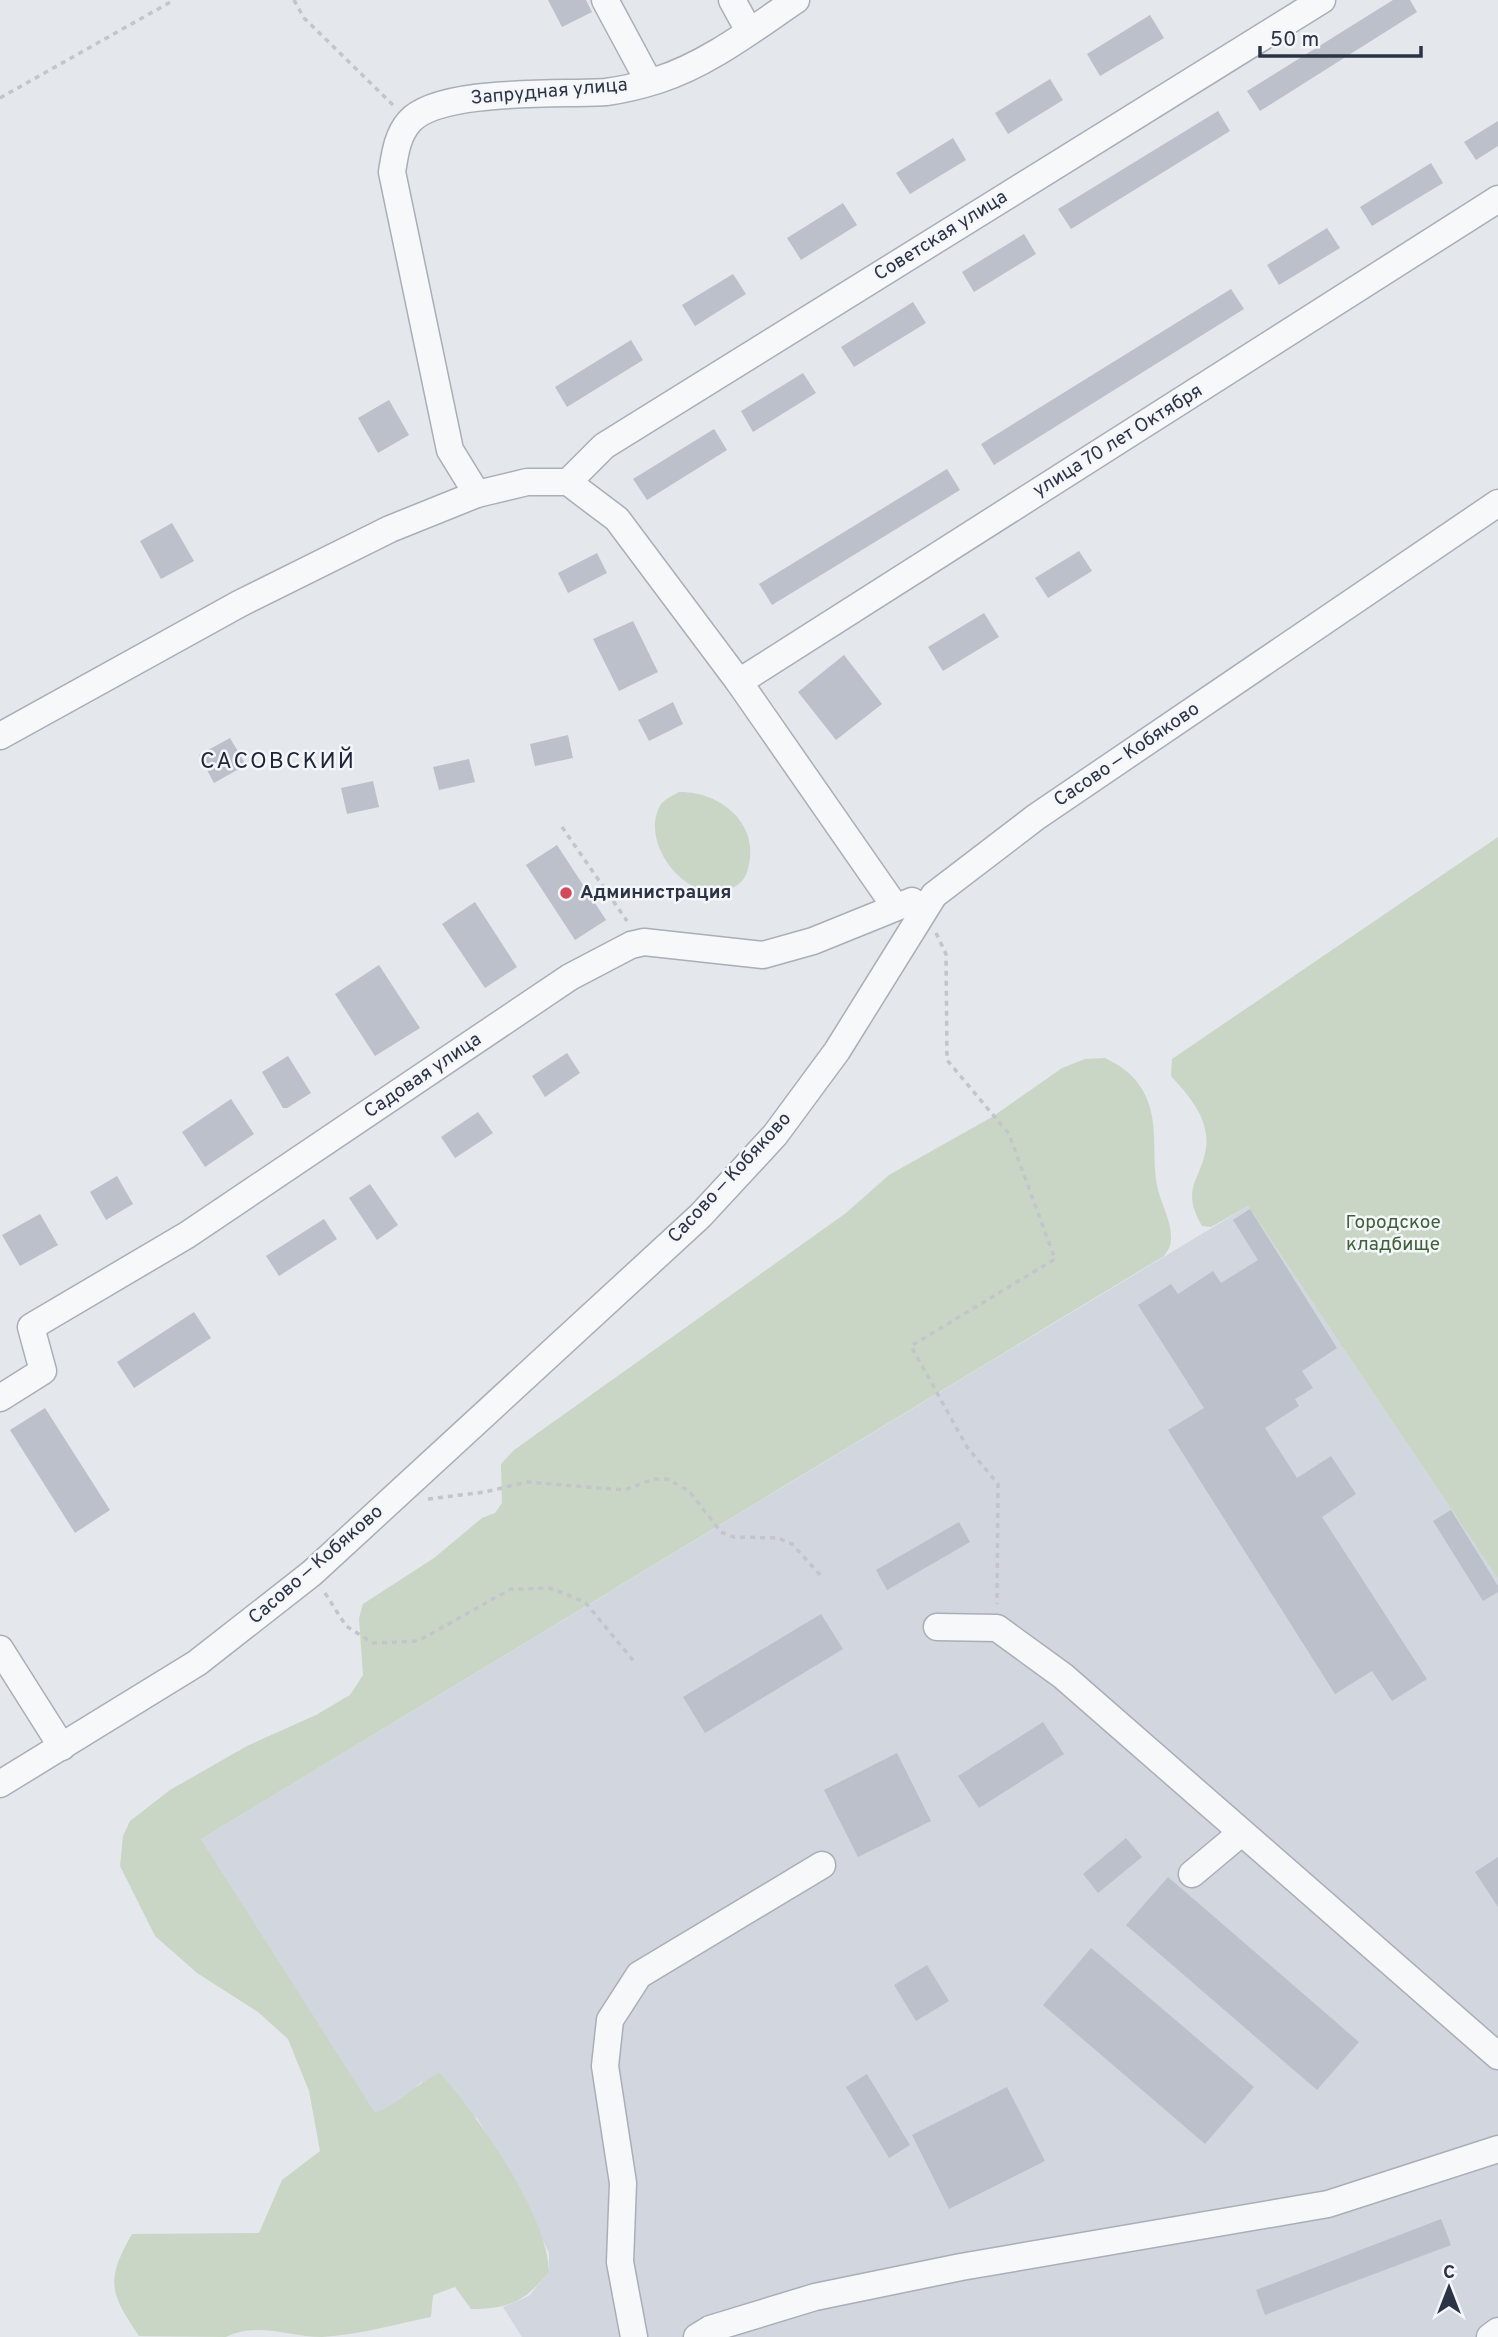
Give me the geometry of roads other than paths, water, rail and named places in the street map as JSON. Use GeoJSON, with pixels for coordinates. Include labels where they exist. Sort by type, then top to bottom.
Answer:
{"type":"FeatureCollection","features":[{"type":"Feature","properties":{"kind":"street"},"geometry":{"type":"LineString","coordinates":[[604,0],[649,82]]}},
{"type":"Feature","properties":{"kind":"street"},"geometry":{"type":"LineString","coordinates":[[732,0],[749,31]]}},
{"type":"Feature","properties":{"kind":"street","name":"Запрудная улица"},"geometry":{"type":"LineString","coordinates":[[477,494],[450,450],[392,172],[397,143],[409,121],[433,106],[472,98],[609,91],[649,82],[713,55],[796,0]]}},
{"type":"Feature","properties":{"kind":"street","name":"Советская улица"},"geometry":{"type":"LineString","coordinates":[[568,482],[604,446],[1322,0]]}},
{"type":"Feature","properties":{"kind":"street","name":"улица 70 лет Октября"},"geometry":{"type":"LineString","coordinates":[[739,682],[1498,199]]}},
{"type":"Feature","properties":{"kind":"street"},"geometry":{"type":"LineString","coordinates":[[0,736],[239,604],[390,528],[477,494],[527,482],[568,482],[617,519],[739,682],[894,905]]}},
{"type":"Feature","properties":{"kind":"street","name":"Сасово — Кобяково"},"geometry":{"type":"LineString","coordinates":[[0,1784],[197,1663],[312,1573],[700,1216],[775,1135],[837,1051],[929,902],[1036,817],[1498,503]]}},
{"type":"Feature","properties":{"kind":"street","name":"Садовая улица"},"geometry":{"type":"LineString","coordinates":[[0,1398],[43,1371],[31,1327],[187,1235],[570,977],[631,945],[644,942],[763,955],[813,941],[894,905],[929,902]]}},
{"type":"Feature","properties":{"kind":"street"},"geometry":{"type":"LineString","coordinates":[[937,1627],[997,1628],[1063,1676],[1498,2056]]}},
{"type":"Feature","properties":{"kind":"street"},"geometry":{"type":"LineString","coordinates":[[0,1649],[62,1747]]}},
{"type":"Feature","properties":{"kind":"street"},"geometry":{"type":"LineString","coordinates":[[1192,1874],[1241,1833]]}},
{"type":"Feature","properties":{"kind":"street"},"geometry":{"type":"LineString","coordinates":[[634,2337],[620,2262],[623,2183],[605,2066],[610,2020],[639,1975],[822,1866]]}},
{"type":"Feature","properties":{"kind":"street"},"geometry":{"type":"LineString","coordinates":[[697,2337],[710,2329],[815,2297],[961,2267],[1328,2204],[1498,2149]]}},
{"type":"Feature","properties":{"kind":"street"},"geometry":{"type":"LineString","coordinates":[[1490,2337],[1498,2331]]}},
{"type":"Feature","properties":{"kind":"place","name":"Администрация"},"geometry":{"type":"Point","coordinates":[566,893]}},
{"type":"Feature","properties":{"kind":"district","name":"САСОВСКИЙ"},"geometry":{"type":"Point","coordinates":[278,762]}},
{"type":"Feature","properties":{"kind":"park label","name":"Городское кладбище"},"geometry":{"type":"Point","coordinates":[1393,1234]}}]}
